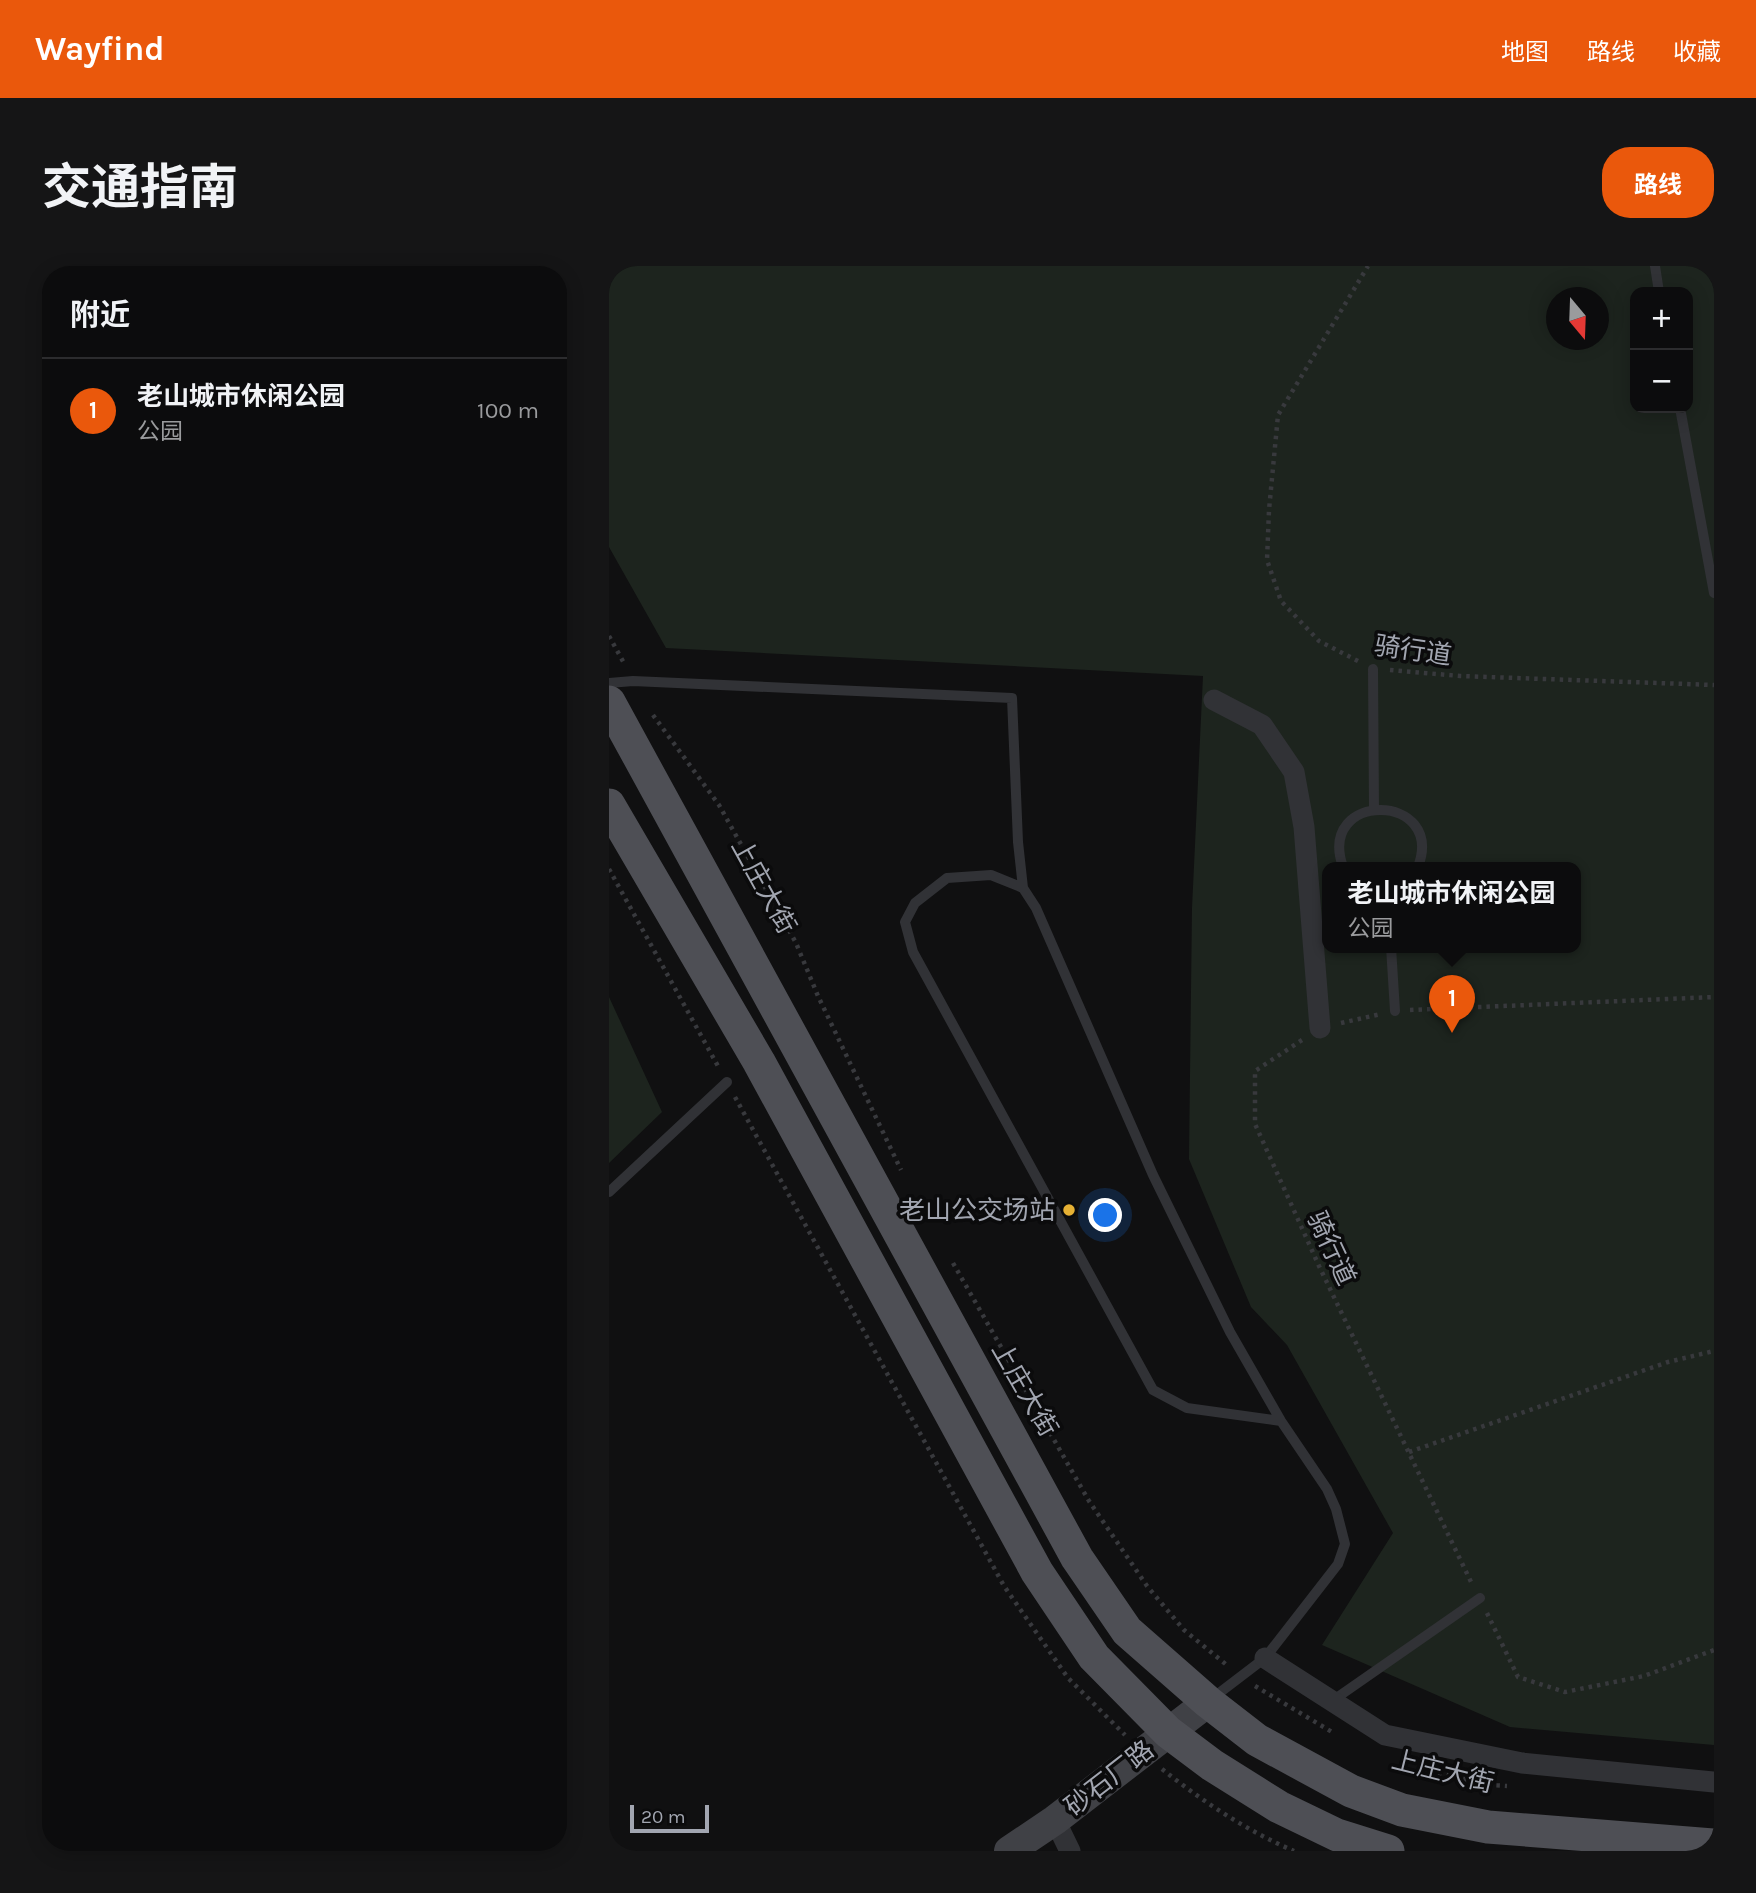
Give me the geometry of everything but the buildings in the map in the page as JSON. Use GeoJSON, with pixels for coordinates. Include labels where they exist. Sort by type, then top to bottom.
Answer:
{"type":"FeatureCollection","features":[{"type":"Feature","properties":{"kind":"main road","name":"上庄大街"},"geometry":{"type":"LineString","coordinates":[[621,691],[1077,1558],[1127,1631],[1208,1702],[1257,1740],[1351,1791],[1402,1810],[1488,1826],[1714,1846]]}},
{"type":"Feature","properties":{"kind":"main road"},"geometry":{"type":"LineString","coordinates":[[609,804],[759,1062],[1037,1572],[1094,1657],[1168,1732],[1212,1765],[1279,1807],[1337,1835],[1388,1851]]}},
{"type":"Feature","properties":{"kind":"street"},"geometry":{"type":"LineString","coordinates":[[1214,700],[1262,724],[1294,772],[1304,827],[1320,1028]]}},
{"type":"Feature","properties":{"kind":"street"},"geometry":{"type":"LineString","coordinates":[[1265,1658],[1385,1735],[1522,1763],[1714,1782]]}},
{"type":"Feature","properties":{"kind":"street","name":"砂石厂路"},"geometry":{"type":"LineString","coordinates":[[1009,1851],[1055,1820],[1208,1702]]}},
{"type":"Feature","properties":{"kind":"street"},"geometry":{"type":"LineString","coordinates":[[1055,1820],[1070,1851]]}},
{"type":"Feature","properties":{"kind":"lane"},"geometry":{"type":"LineString","coordinates":[[1655,266],[1659,287]]}},
{"type":"Feature","properties":{"kind":"lane"},"geometry":{"type":"LineString","coordinates":[[1681,413],[1714,593]]}},
{"type":"Feature","properties":{"kind":"lane"},"geometry":{"type":"LineString","coordinates":[[1373,669],[1374,809]]}},
{"type":"Feature","properties":{"kind":"lane"},"geometry":{"type":"LineString","coordinates":[[609,684],[621,691],[1012,698],[1018,842],[1023,888],[1036,908],[1153,1175],[1230,1332],[1281,1421],[1327,1489],[1336,1509],[1345,1544],[1338,1563],[1265,1658],[1208,1702]]}},
{"type":"Feature","properties":{"kind":"lane"},"geometry":{"type":"LineString","coordinates":[[1341,862],[1339,844],[1343,831],[1351,820],[1374,809],[1389,809],[1402,814],[1413,824],[1420,836],[1422,850],[1419,862]]}},
{"type":"Feature","properties":{"kind":"lane"},"geometry":{"type":"LineString","coordinates":[[1023,888],[991,875],[947,878],[915,903],[905,922],[913,952],[1153,1390],[1187,1408],[1281,1421]]}},
{"type":"Feature","properties":{"kind":"lane"},"geometry":{"type":"LineString","coordinates":[[1391,953],[1395,1011]]}},
{"type":"Feature","properties":{"kind":"lane"},"geometry":{"type":"LineString","coordinates":[[609,1192],[727,1082]]}},
{"type":"Feature","properties":{"kind":"lane"},"geometry":{"type":"LineString","coordinates":[[1332,1701],[1479,1598]]}},
{"type":"Feature","properties":{"kind":"path","name":"骑行道"},"geometry":{"type":"LineString","coordinates":[[1368,266],[1278,415],[1267,560],[1281,601],[1319,641],[1373,669],[1460,676],[1714,685]]}},
{"type":"Feature","properties":{"kind":"path","name":"上庄大街"},"geometry":{"type":"LineString","coordinates":[[609,636],[621,691],[656,720],[719,805],[789,932],[902,1170]]}},
{"type":"Feature","properties":{"kind":"path","name":"骑行道"},"geometry":{"type":"LineString","coordinates":[[1714,997],[1395,1011],[1320,1028],[1255,1071],[1255,1124],[1319,1266],[1518,1677],[1565,1692],[1644,1676],[1714,1650]]}},
{"type":"Feature","properties":{"kind":"path","name":"上庄大街"},"geometry":{"type":"LineString","coordinates":[[947,1254],[1089,1501],[1147,1586],[1184,1630],[1242,1677],[1334,1733]]}},
{"type":"Feature","properties":{"kind":"path"},"geometry":{"type":"LineString","coordinates":[[1409,1452],[1668,1362],[1714,1350]]}},
{"type":"Feature","properties":{"kind":"path","name":"上庄大街"},"geometry":{"type":"LineString","coordinates":[[1425,1770],[1490,1785],[1517,1787]]}},
{"type":"Feature","properties":{"kind":"shaded area"},"geometry":{"type":"Polygon","coordinates":[[[609,266],[1714,266],[1714,1745],[1510,1727],[1322,1645],[1393,1533],[1287,1345],[1251,1307],[1189,1159],[1192,908],[1203,676],[666,648],[609,547],[609,266]]]}},
{"type":"Feature","properties":{"kind":"shaded area"},"geometry":{"type":"Polygon","coordinates":[[[609,997],[662,1112],[609,1163],[609,997]]]}},
{"type":"Feature","properties":{"kind":"place","name":"老山城市休闲公园"},"geometry":{"type":"Point","coordinates":[1452,1033]}},
{"type":"Feature","properties":{"kind":"place","name":"老山公交场站"},"geometry":{"type":"Point","coordinates":[1069,1210]}}]}
